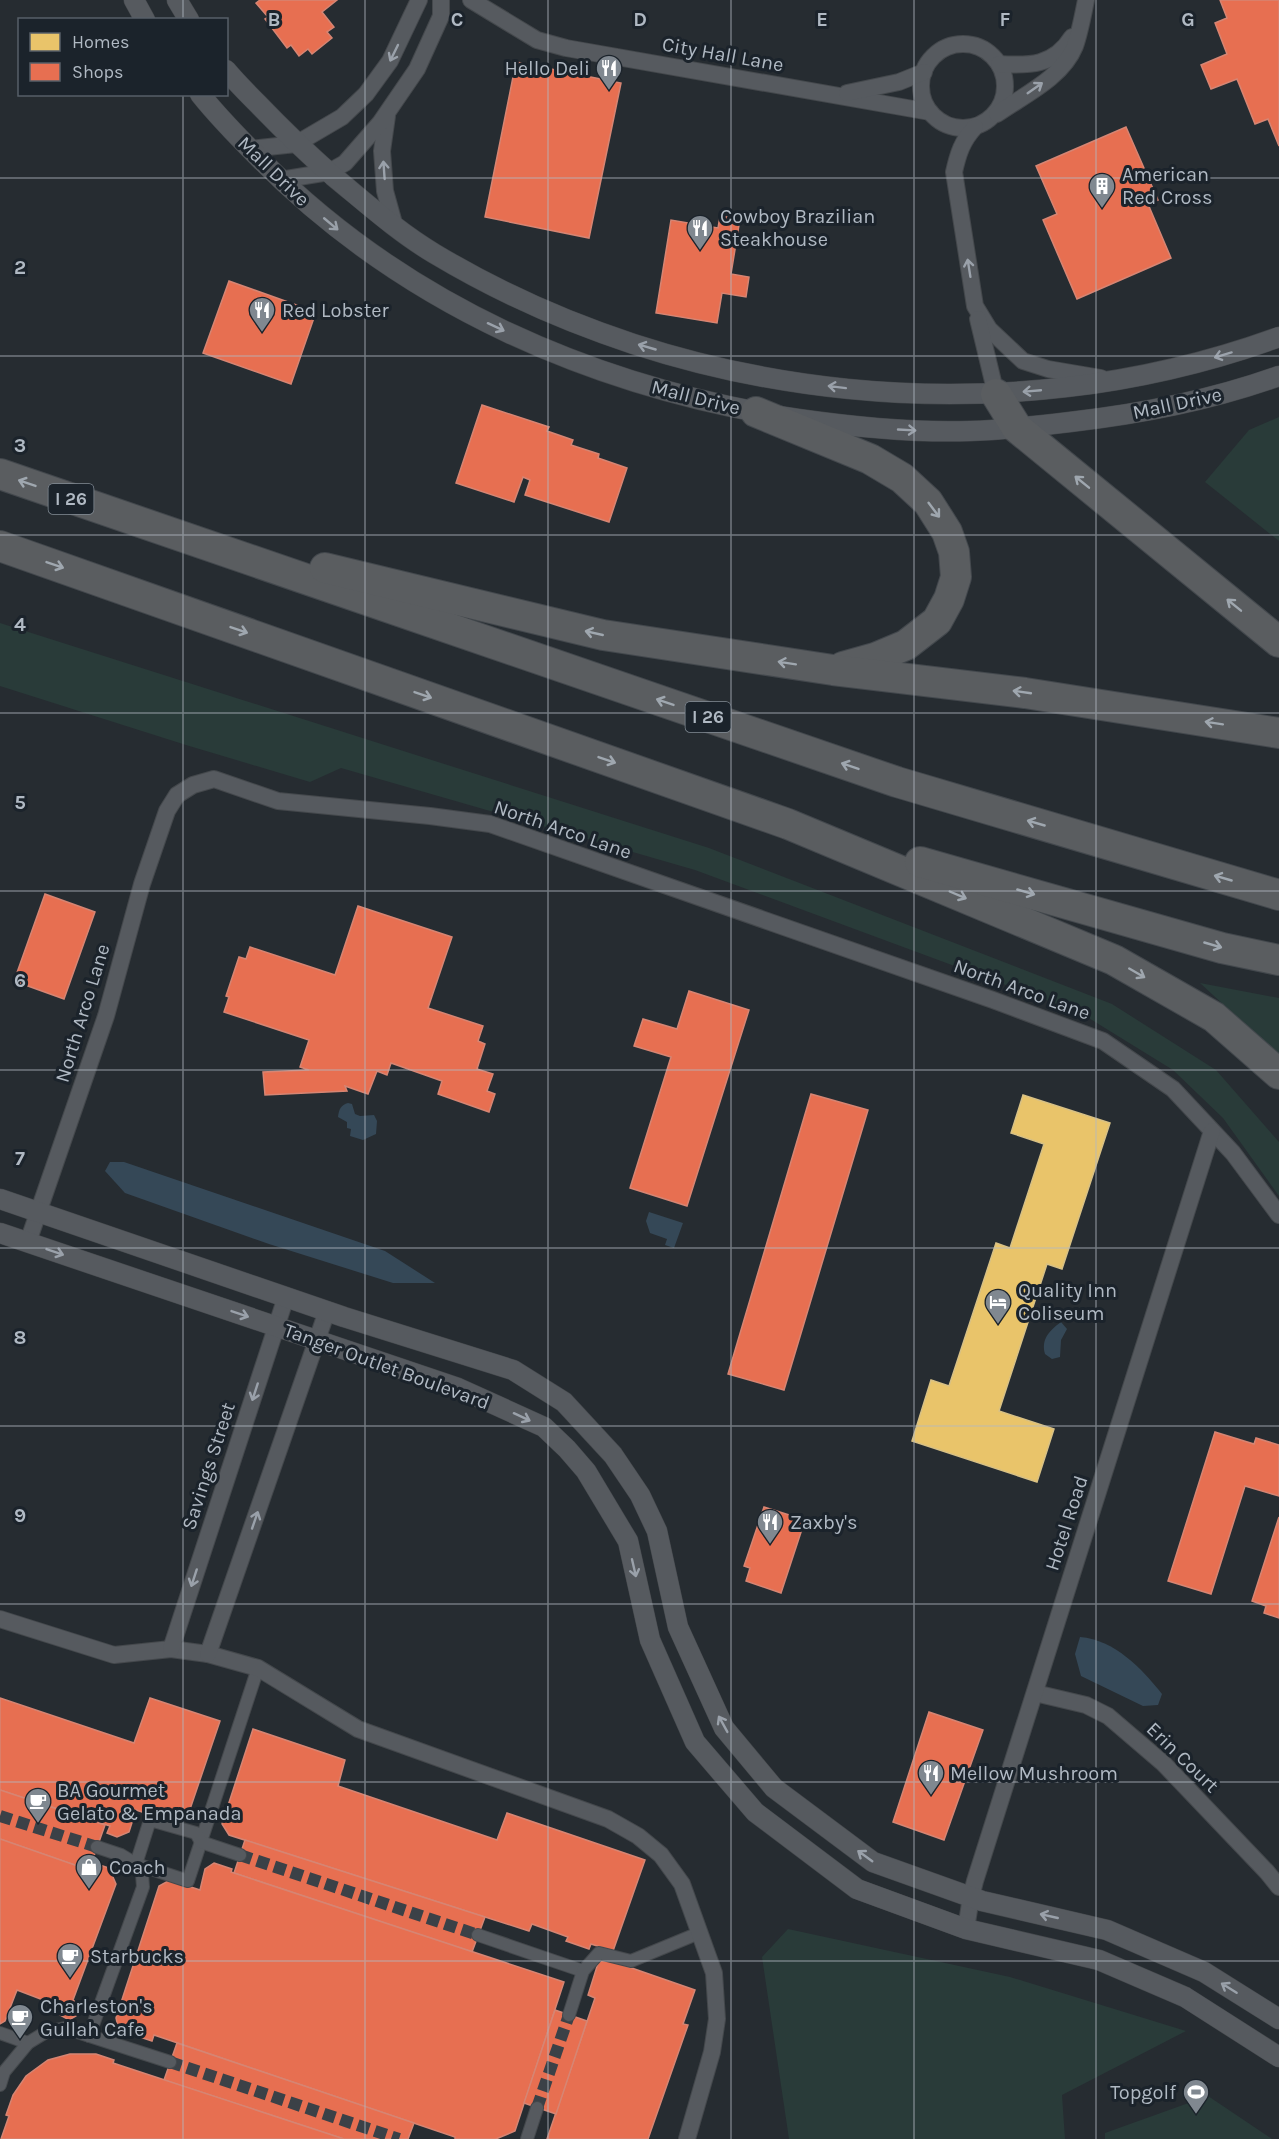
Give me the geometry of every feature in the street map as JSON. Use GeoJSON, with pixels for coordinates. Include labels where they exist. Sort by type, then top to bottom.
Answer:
{"type":"FeatureCollection","features":[{"type":"Feature","properties":{"kind":"highway"},"geometry":{"type":"LineString","coordinates":[[996,394],[1017,428],[1279,642]]}},
{"type":"Feature","properties":{"kind":"highway"},"geometry":{"type":"LineString","coordinates":[[756,412],[870,459],[902,478],[928,502],[938,516],[954,552],[956,577],[949,599],[937,621],[906,645],[875,658],[832,670]]}},
{"type":"Feature","properties":{"kind":"highway","name":"I 26"},"geometry":{"type":"LineString","coordinates":[[0,474],[897,782],[1279,895]]}},
{"type":"Feature","properties":{"kind":"highway"},"geometry":{"type":"LineString","coordinates":[[142,523],[603,635],[832,670],[1025,693],[1276,733]]}},
{"type":"Feature","properties":{"kind":"highway"},"geometry":{"type":"LineString","coordinates":[[0,546],[788,824],[1114,960],[1214,1017],[1279,1074]]}},
{"type":"Feature","properties":{"kind":"highway"},"geometry":{"type":"LineString","coordinates":[[788,824],[1222,948],[1279,960]]}},
{"type":"Feature","properties":{"kind":"street"},"geometry":{"type":"LineString","coordinates":[[134,0],[144,18]]}},
{"type":"Feature","properties":{"kind":"street"},"geometry":{"type":"LineString","coordinates":[[177,0],[188,18]]}},
{"type":"Feature","properties":{"kind":"street"},"geometry":{"type":"LineString","coordinates":[[249,149],[296,144],[342,117],[366,94],[390,61],[419,0]]}},
{"type":"Feature","properties":{"kind":"street"},"geometry":{"type":"LineString","coordinates":[[280,180],[329,172],[345,163],[388,113],[417,69],[441,16],[441,0]]}},
{"type":"Feature","properties":{"kind":"street","name":"City Hall Lane"},"geometry":{"type":"LineString","coordinates":[[471,0],[537,40],[556,45],[930,112]]}},
{"type":"Feature","properties":{"kind":"street"},"geometry":{"type":"LineString","coordinates":[[996,394],[975,306],[954,172],[958,152],[965,138],[981,124],[996,112],[1003,101],[1004,75],[999,64],[989,53],[965,44],[938,52],[928,63],[924,72],[921,91],[925,105],[930,112],[946,125],[960,129],[981,124],[1050,77],[1064,64],[1075,46],[1086,0]]}},
{"type":"Feature","properties":{"kind":"street"},"geometry":{"type":"LineString","coordinates":[[999,64],[1025,66],[1040,63],[1065,49],[1081,24]]}},
{"type":"Feature","properties":{"kind":"street","name":"Mall Drive"},"geometry":{"type":"LineString","coordinates":[[228,72],[296,144],[395,227],[433,252],[498,289],[570,320],[640,345],[714,366],[790,382],[864,391],[996,394],[1055,389],[1191,365],[1279,337]]}},
{"type":"Feature","properties":{"kind":"street","name":"City Hall Lane"},"geometry":{"type":"LineString","coordinates":[[838,95],[898,82],[924,72]]}},
{"type":"Feature","properties":{"kind":"street","name":"Mall Drive"},"geometry":{"type":"LineString","coordinates":[[202,96],[280,180],[340,231],[400,274],[469,315],[538,347],[682,396],[756,412],[832,424],[906,430],[969,431],[1105,418],[1183,404],[1255,385],[1279,376]]}},
{"type":"Feature","properties":{"kind":"street"},"geometry":{"type":"LineString","coordinates":[[388,113],[382,151],[385,191],[395,227]]}},
{"type":"Feature","properties":{"kind":"street"},"geometry":{"type":"LineString","coordinates":[[975,306],[989,329],[1023,361],[1048,369],[1114,380]]}},
{"type":"Feature","properties":{"kind":"street","name":"North Arco Lane"},"geometry":{"type":"LineString","coordinates":[[28,1242],[106,1016],[142,884],[167,811],[177,795],[193,784],[214,779],[278,801],[490,824],[982,996],[1103,1041],[1173,1089],[1233,1153],[1279,1215]]}},
{"type":"Feature","properties":{"kind":"street","name":"Hotel Road"},"geometry":{"type":"LineString","coordinates":[[966,1929],[971,1897],[1212,1131]]}},
{"type":"Feature","properties":{"kind":"street","name":"Tanger Outlet Boulevard"},"geometry":{"type":"LineString","coordinates":[[0,1199],[327,1311],[513,1370],[564,1402],[613,1455],[640,1495],[657,1531],[678,1627],[724,1728],[774,1788],[873,1862],[971,1897],[1107,1930],[1203,1972],[1279,2019]]}},
{"type":"Feature","properties":{"kind":"street","name":"Tanger Outlet Boulevard"},"geometry":{"type":"LineString","coordinates":[[0,1233],[458,1388],[544,1427],[586,1471],[628,1541],[650,1640],[695,1742],[754,1812],[857,1889],[966,1929],[1099,1960],[1185,1996],[1279,2057]]}},
{"type":"Feature","properties":{"kind":"street","name":"Savings Street"},"geometry":{"type":"LineString","coordinates":[[171,1649],[286,1297]]}},
{"type":"Feature","properties":{"kind":"street"},"geometry":{"type":"LineString","coordinates":[[208,1654],[327,1311]]}},
{"type":"Feature","properties":{"kind":"street"},"geometry":{"type":"LineString","coordinates":[[0,1619],[114,1655],[171,1649],[208,1654],[258,1668],[358,1729],[608,1819],[638,1836],[661,1855],[682,1884],[714,1973],[717,2019],[712,2052],[687,2139]]}},
{"type":"Feature","properties":{"kind":"street"},"geometry":{"type":"LineString","coordinates":[[97,1847],[121,1855],[136,1864],[188,1881],[258,1668]]}},
{"type":"Feature","properties":{"kind":"street","name":"Erin Court"},"geometry":{"type":"LineString","coordinates":[[1035,1693],[1086,1706],[1108,1716],[1164,1764],[1279,1887]]}},
{"type":"Feature","properties":{"kind":"street"},"geometry":{"type":"LineString","coordinates":[[89,2036],[143,1887],[142,1874],[136,1864],[150,1820],[196,1833],[201,1842],[240,1855]]}},
{"type":"Feature","properties":{"kind":"street"},"geometry":{"type":"LineString","coordinates":[[569,2015],[583,1971],[599,1953],[631,1961],[699,1933]]}},
{"type":"Feature","properties":{"kind":"street"},"geometry":{"type":"LineString","coordinates":[[478,1935],[583,1971]]}},
{"type":"Feature","properties":{"kind":"street"},"geometry":{"type":"LineString","coordinates":[[0,2085],[4,2072],[28,2043],[46,2032],[65,2028],[170,2062]]}},
{"type":"Feature","properties":{"kind":"street"},"geometry":{"type":"LineString","coordinates":[[0,2033],[28,2043]]}},
{"type":"Feature","properties":{"kind":"street"},"geometry":{"type":"LineString","coordinates":[[527,2139],[537,2108]]}},
{"type":"Feature","properties":{"kind":"shaded area"},"geometry":{"type":"Polygon","coordinates":[[[1279,417],[1279,541],[1205,482],[1249,430],[1279,417]]]}},
{"type":"Feature","properties":{"kind":"shaded area"},"geometry":{"type":"Polygon","coordinates":[[[0,623],[709,848],[1112,1004],[1216,1070],[1279,1142],[1279,1196],[1223,1118],[1173,1070],[1079,1012],[695,870],[341,768],[310,782],[0,686],[0,623]]]}},
{"type":"Feature","properties":{"kind":"shaded area"},"geometry":{"type":"Polygon","coordinates":[[[1200,983],[1279,998],[1279,1056],[1200,983]]]}},
{"type":"Feature","properties":{"kind":"shaded area"},"geometry":{"type":"Polygon","coordinates":[[[788,1929],[1010,1977],[1186,2031],[1062,2095],[1065,2139],[789,2139],[762,1957],[788,1929]]]}},
{"type":"Feature","properties":{"kind":"shaded area","name":"Topgolf"},"geometry":{"type":"Polygon","coordinates":[[[1208,2096],[1272,2139],[1105,2139],[1105,2133],[1208,2096]]]}},
{"type":"Feature","properties":{"kind":"water"},"geometry":{"type":"Polygon","coordinates":[[[348,1103],[352,1104],[355,1114],[374,1115],[377,1121],[376,1134],[363,1140],[350,1136],[351,1129],[347,1128],[347,1122],[338,1117],[341,1108],[348,1103]]]}},
{"type":"Feature","properties":{"kind":"water"},"geometry":{"type":"Polygon","coordinates":[[[110,1162],[124,1162],[385,1251],[435,1283],[393,1283],[269,1244],[125,1193],[105,1171],[110,1162]]]}},
{"type":"Feature","properties":{"kind":"water"},"geometry":{"type":"Polygon","coordinates":[[[649,1212],[683,1223],[674,1248],[665,1245],[667,1239],[650,1233],[646,1221],[649,1212]]]}},
{"type":"Feature","properties":{"kind":"water"},"geometry":{"type":"Polygon","coordinates":[[[1061,1322],[1067,1329],[1061,1340],[1060,1357],[1052,1359],[1045,1354],[1044,1344],[1050,1332],[1061,1322]]]}},
{"type":"Feature","properties":{"kind":"water"},"geometry":{"type":"Polygon","coordinates":[[[1080,1637],[1093,1639],[1116,1649],[1136,1665],[1162,1694],[1158,1705],[1143,1706],[1081,1676],[1075,1654],[1080,1637]]]}},
{"type":"Feature","properties":{"kind":"building: Homes","name":"Quality Inn Coliseum"},"geometry":{"type":"Polygon","coordinates":[[[1023,1095],[1110,1123],[1062,1269],[1047,1264],[999,1411],[1054,1429],[1037,1482],[912,1441],[931,1380],[949,1386],[996,1243],[1010,1248],[1044,1144],[1011,1133],[1023,1095]]]}},
{"type":"Feature","properties":{"kind":"building: Shops"},"geometry":{"type":"Polygon","coordinates":[[[260,0],[337,0],[322,12],[334,27],[327,32],[332,38],[312,54],[308,49],[299,56],[291,45],[287,48],[265,19],[268,17],[256,3],[260,0]]]}},
{"type":"Feature","properties":{"kind":"building: Shops"},"geometry":{"type":"Polygon","coordinates":[[[1220,0],[1279,0],[1279,146],[1268,119],[1255,124],[1237,79],[1211,89],[1201,65],[1227,54],[1215,23],[1227,18],[1220,0]]]}},
{"type":"Feature","properties":{"kind":"building: Shops"},"geometry":{"type":"Polygon","coordinates":[[[516,62],[621,83],[589,238],[485,217],[516,62]]]}},
{"type":"Feature","properties":{"kind":"building: Shops","name":"American Red Cross"},"geometry":{"type":"Polygon","coordinates":[[[1126,127],[1158,200],[1148,204],[1171,258],[1077,299],[1043,220],[1057,214],[1036,166],[1126,127]]]}},
{"type":"Feature","properties":{"kind":"building: Shops","name":"Cowboy Brazilian Steakhouse"},"geometry":{"type":"Polygon","coordinates":[[[720,216],[740,219],[731,274],[749,277],[746,297],[722,293],[717,323],[656,313],[671,220],[718,228],[720,216]]]}},
{"type":"Feature","properties":{"kind":"building: Shops"},"geometry":{"type":"Polygon","coordinates":[[[229,281],[316,312],[291,384],[203,353],[229,281]]]}},
{"type":"Feature","properties":{"kind":"building: Shops"},"geometry":{"type":"Polygon","coordinates":[[[482,405],[549,427],[547,431],[573,440],[571,445],[599,454],[598,458],[627,468],[609,522],[525,495],[530,480],[523,477],[514,502],[456,483],[482,405]]]}},
{"type":"Feature","properties":{"kind":"building: Shops"},"geometry":{"type":"Polygon","coordinates":[[[45,894],[95,912],[64,999],[14,981],[45,894]]]}},
{"type":"Feature","properties":{"kind":"building: Shops"},"geometry":{"type":"Polygon","coordinates":[[[358,906],[452,937],[428,1008],[483,1026],[478,1041],[485,1044],[477,1069],[493,1074],[487,1091],[495,1094],[489,1112],[438,1094],[442,1081],[391,1063],[387,1075],[377,1071],[368,1094],[345,1086],[347,1091],[265,1095],[263,1072],[309,1070],[300,1067],[309,1040],[224,1012],[229,997],[226,996],[239,957],[246,959],[250,947],[335,975],[358,906]]]}},
{"type":"Feature","properties":{"kind":"building: Shops"},"geometry":{"type":"Polygon","coordinates":[[[689,991],[749,1010],[687,1206],[630,1188],[671,1057],[634,1046],[643,1019],[677,1029],[689,991]]]}},
{"type":"Feature","properties":{"kind":"building: Shops"},"geometry":{"type":"Polygon","coordinates":[[[811,1094],[868,1110],[784,1390],[728,1374],[811,1094]]]}},
{"type":"Feature","properties":{"kind":"building: Shops"},"geometry":{"type":"Polygon","coordinates":[[[1215,1432],[1254,1444],[1256,1438],[1279,1445],[1279,1496],[1245,1486],[1211,1594],[1168,1581],[1215,1432]]]}},
{"type":"Feature","properties":{"kind":"building: Shops"},"geometry":{"type":"Polygon","coordinates":[[[764,1507],[805,1520],[781,1593],[746,1581],[750,1568],[744,1566],[764,1507]]]}},
{"type":"Feature","properties":{"kind":"building: Shops"},"geometry":{"type":"Polygon","coordinates":[[[1279,1517],[1279,1618],[1264,1613],[1266,1606],[1252,1601],[1279,1517]]]}},
{"type":"Feature","properties":{"kind":"building: Shops"},"geometry":{"type":"Polygon","coordinates":[[[0,1698],[134,1743],[150,1698],[220,1721],[187,1818],[176,1814],[173,1822],[136,1810],[129,1832],[117,1837],[107,1833],[110,1826],[0,1790],[0,1698]]]}},
{"type":"Feature","properties":{"kind":"building: Shops","name":"Mellow Mushroom"},"geometry":{"type":"Polygon","coordinates":[[[929,1712],[983,1730],[944,1840],[893,1822],[929,1712]]]}},
{"type":"Feature","properties":{"kind":"building: Shops"},"geometry":{"type":"Polygon","coordinates":[[[253,1729],[345,1760],[338,1786],[497,1840],[507,1813],[645,1860],[613,1951],[591,1944],[589,1949],[566,1941],[568,1937],[532,1924],[529,1931],[229,1835],[222,1824],[253,1729]]]}},
{"type":"Feature","properties":{"kind":"building: Shops"},"geometry":{"type":"Polygon","coordinates":[[[0,1790],[105,1825],[89,1870],[0,1839],[0,1790]]]}},
{"type":"Feature","properties":{"kind":"building: Shops"},"geometry":{"type":"Polygon","coordinates":[[[0,1839],[95,1872],[97,1864],[109,1868],[116,1884],[73,2000],[80,2006],[76,2016],[69,2020],[60,2015],[59,2006],[17,1990],[5,2021],[0,2024],[0,1839]]]}},
{"type":"Feature","properties":{"kind":"building: Shops"},"geometry":{"type":"Polygon","coordinates":[[[245,1840],[485,1917],[472,1952],[234,1873],[245,1840]]]}},
{"type":"Feature","properties":{"kind":"building: Shops"},"geometry":{"type":"Polygon","coordinates":[[[214,1863],[232,1869],[231,1872],[564,1982],[515,2131],[496,2139],[455,2139],[455,2137],[154,2035],[152,2041],[119,2030],[116,2018],[159,1886],[170,1880],[200,1890],[205,1869],[214,1863]]]}},
{"type":"Feature","properties":{"kind":"building: Shops"},"geometry":{"type":"Polygon","coordinates":[[[600,1957],[695,1990],[683,2024],[688,2025],[648,2139],[547,2139],[595,1998],[588,1995],[600,1957]]]}},
{"type":"Feature","properties":{"kind":"building: Shops"},"geometry":{"type":"Polygon","coordinates":[[[555,2010],[587,2021],[556,2114],[524,2103],[555,2010]]]}},
{"type":"Feature","properties":{"kind":"building: Shops"},"geometry":{"type":"Polygon","coordinates":[[[177,2043],[414,2123],[408,2139],[344,2139],[164,2080],[177,2043]]]}},
{"type":"Feature","properties":{"kind":"building: Shops"},"geometry":{"type":"Polygon","coordinates":[[[70,2054],[96,2054],[114,2060],[113,2063],[344,2139],[1,2139],[13,2095],[26,2076],[48,2060],[70,2054]]]}},
{"type":"Feature","properties":{"kind":"tunnel"},"geometry":{"type":"LineString","coordinates":[[0,1816],[97,1847]]}},
{"type":"Feature","properties":{"kind":"tunnel"},"geometry":{"type":"LineString","coordinates":[[240,1855],[478,1935]]}},
{"type":"Feature","properties":{"kind":"tunnel"},"geometry":{"type":"LineString","coordinates":[[537,2108],[569,2015]]}},
{"type":"Feature","properties":{"kind":"tunnel"},"geometry":{"type":"LineString","coordinates":[[170,2062],[399,2139]]}},
{"type":"Feature","properties":{"kind":"place","name":"Hello Deli"},"geometry":{"type":"Point","coordinates":[609,91]}},
{"type":"Feature","properties":{"kind":"place","name":"American Red Cross"},"geometry":{"type":"Point","coordinates":[1102,209]}},
{"type":"Feature","properties":{"kind":"place","name":"Cowboy Brazilian Steakhouse"},"geometry":{"type":"Point","coordinates":[700,251]}},
{"type":"Feature","properties":{"kind":"place","name":"Red Lobster"},"geometry":{"type":"Point","coordinates":[262,333]}},
{"type":"Feature","properties":{"kind":"place","name":"Quality Inn Coliseum"},"geometry":{"type":"Point","coordinates":[998,1325]}},
{"type":"Feature","properties":{"kind":"place","name":"Zaxby's"},"geometry":{"type":"Point","coordinates":[770,1545]}},
{"type":"Feature","properties":{"kind":"place","name":"Mellow Mushroom"},"geometry":{"type":"Point","coordinates":[931,1796]}},
{"type":"Feature","properties":{"kind":"place","name":"BA Gourmet Gelato & Empanada"},"geometry":{"type":"Point","coordinates":[38,1824]}},
{"type":"Feature","properties":{"kind":"place","name":"Coach"},"geometry":{"type":"Point","coordinates":[89,1890]}},
{"type":"Feature","properties":{"kind":"place","name":"Starbucks"},"geometry":{"type":"Point","coordinates":[70,1979]}},
{"type":"Feature","properties":{"kind":"place","name":"Charleston's Gullah Cafe"},"geometry":{"type":"Point","coordinates":[20,2040]}},
{"type":"Feature","properties":{"kind":"place","name":"Topgolf"},"geometry":{"type":"Point","coordinates":[1196,2115]}}]}
